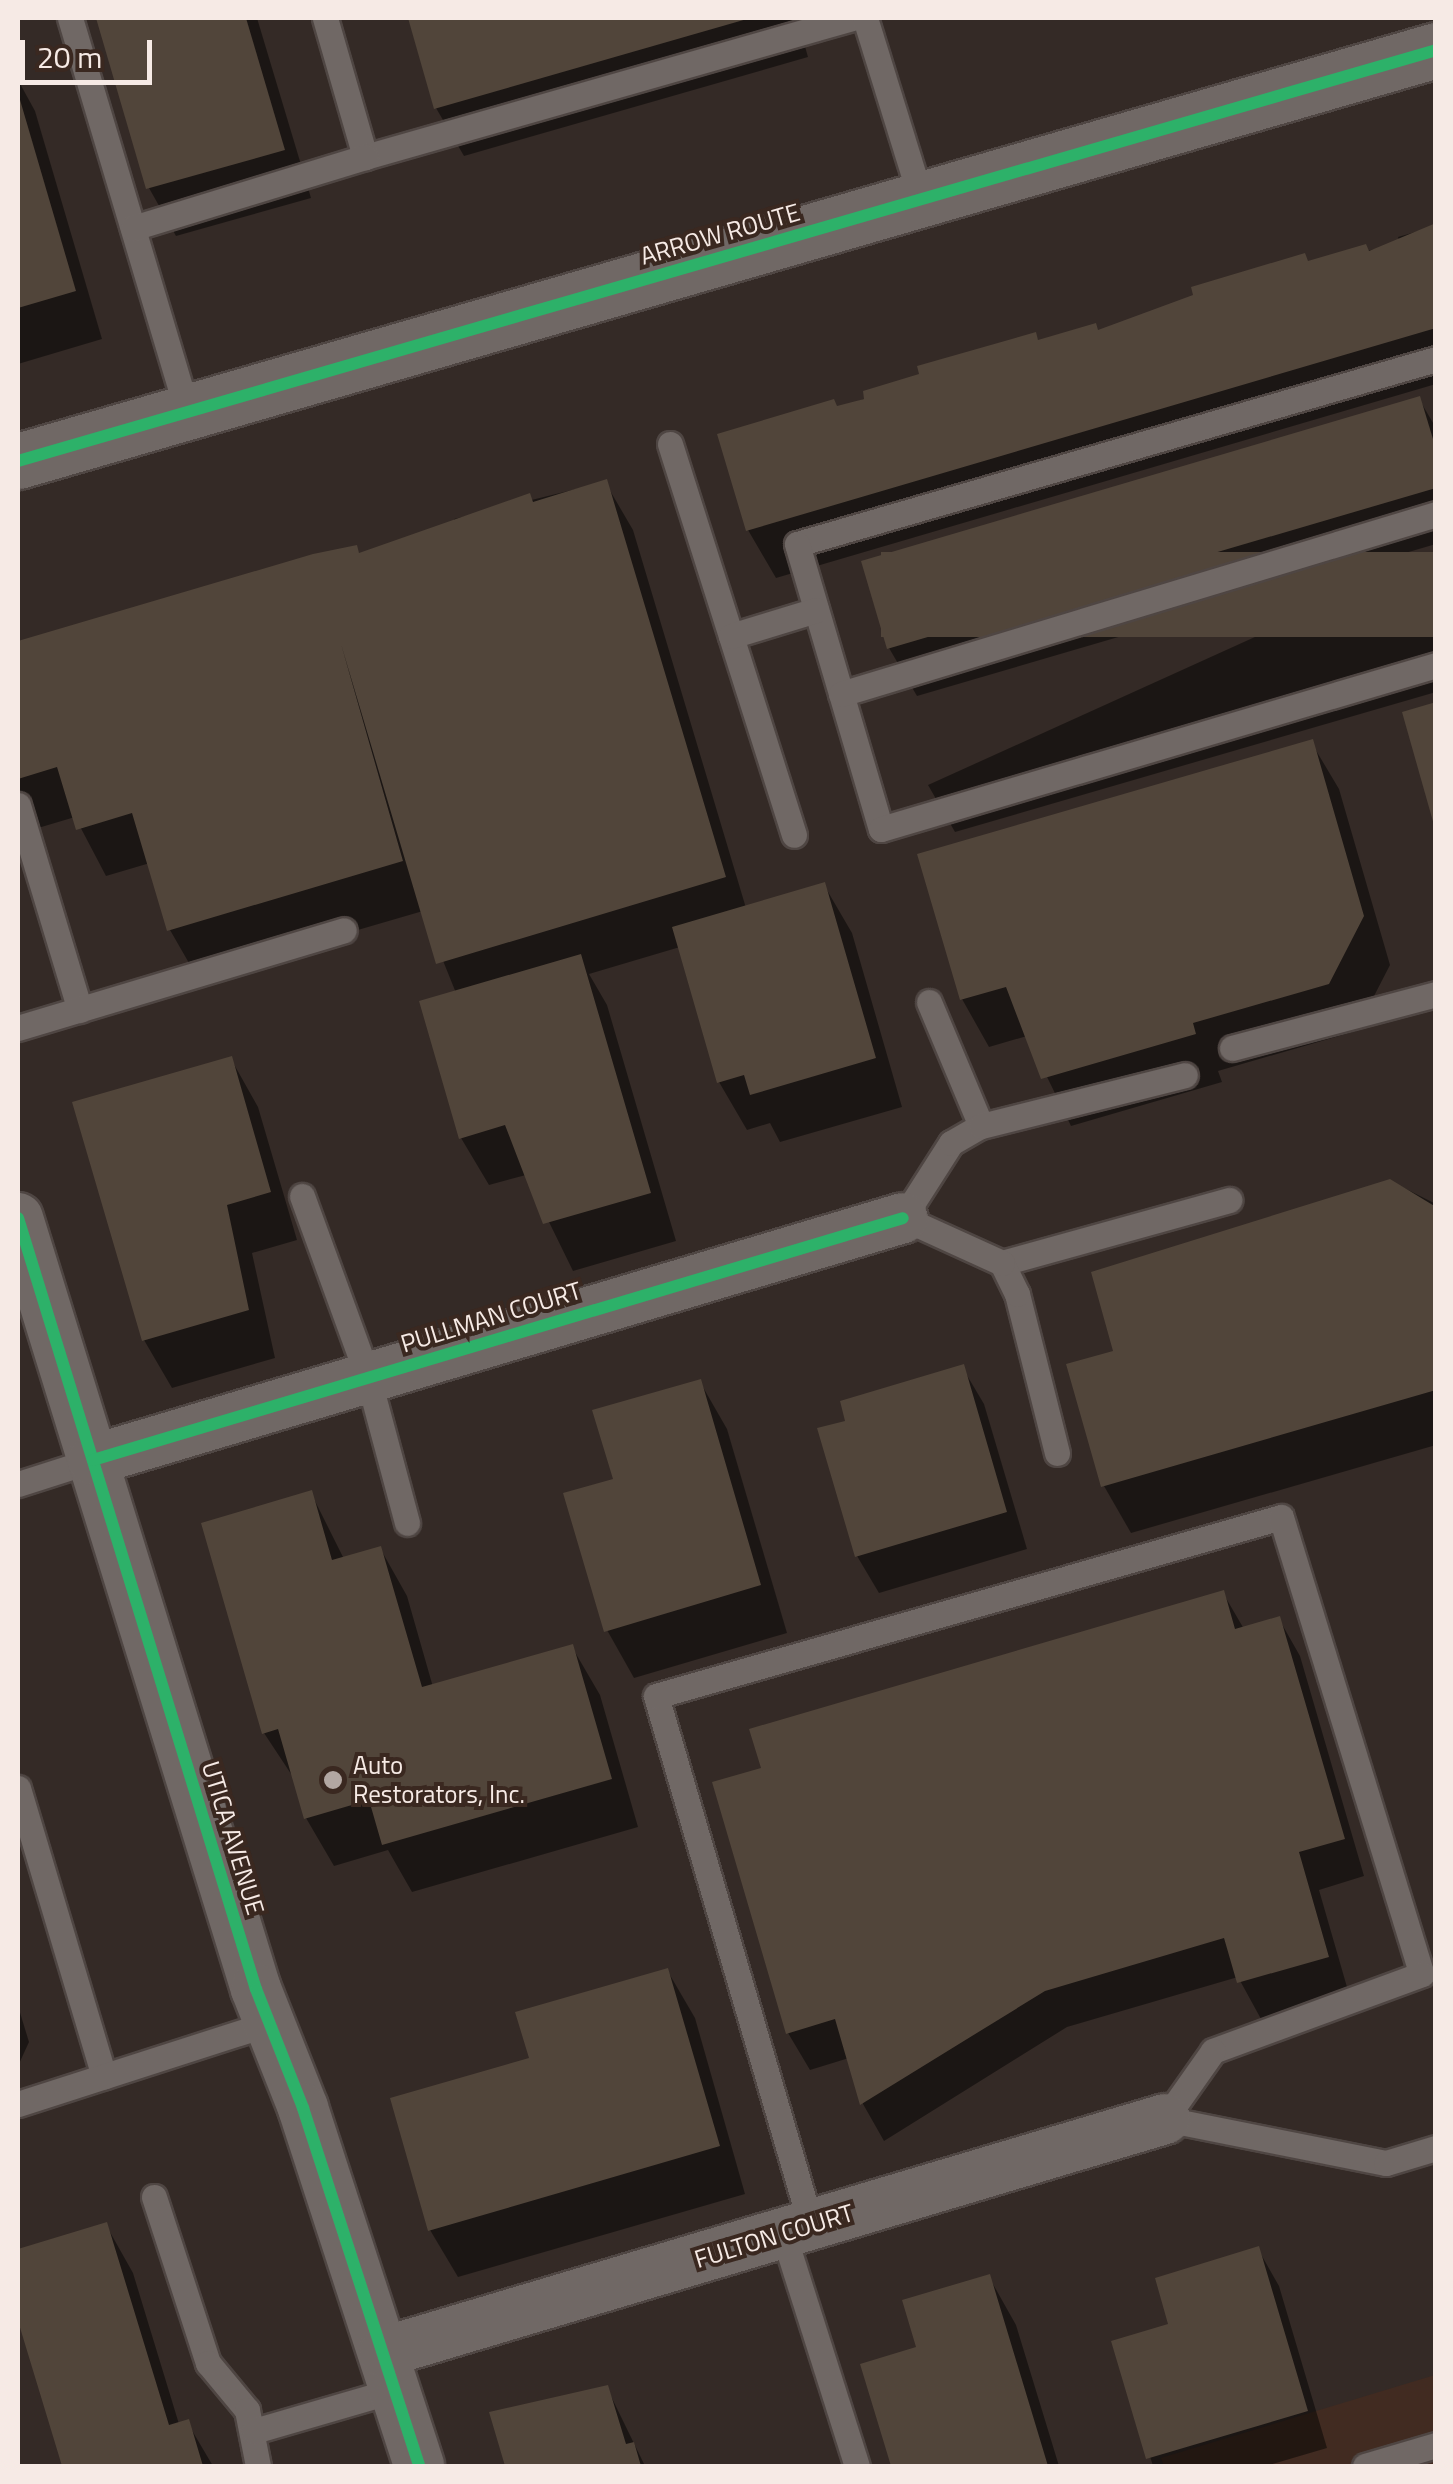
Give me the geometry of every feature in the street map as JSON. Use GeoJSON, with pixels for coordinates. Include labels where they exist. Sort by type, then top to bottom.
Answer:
{"type":"FeatureCollection","features":[{"type":"Feature","properties":{"kind":"main road","name":"ARROW ROUTE"},"geometry":{"type":"LineString","coordinates":[[18,461],[1436,50]]}},
{"type":"Feature","properties":{"kind":"street","name":"UTICA AVENUE"},"geometry":{"type":"LineString","coordinates":[[18,1218],[270,2022],[418,2466]]}},
{"type":"Feature","properties":{"kind":"street","name":"PULLMAN COURT"},"geometry":{"type":"LineString","coordinates":[[93,1460],[903,1218]]}},
{"type":"Feature","properties":{"kind":"street","name":"FULTON COURT"},"geometry":{"type":"LineString","coordinates":[[389,2371],[797,2229],[1166,2119]]}},
{"type":"Feature","properties":{"kind":"lane"},"geometry":{"type":"LineString","coordinates":[[70,18],[188,412]]}},
{"type":"Feature","properties":{"kind":"lane"},"geometry":{"type":"LineString","coordinates":[[324,18],[365,158]]}},
{"type":"Feature","properties":{"kind":"lane"},"geometry":{"type":"LineString","coordinates":[[132,228],[852,18]]}},
{"type":"Feature","properties":{"kind":"lane"},"geometry":{"type":"LineString","coordinates":[[866,18],[922,198]]}},
{"type":"Feature","properties":{"kind":"lane"},"geometry":{"type":"LineString","coordinates":[[1436,360],[797,544],[881,829],[1436,665]]}},
{"type":"Feature","properties":{"kind":"lane"},"geometry":{"type":"LineString","coordinates":[[670,444],[794,835]]}},
{"type":"Feature","properties":{"kind":"lane"},"geometry":{"type":"LineString","coordinates":[[841,694],[1436,514]]}},
{"type":"Feature","properties":{"kind":"lane"},"geometry":{"type":"LineString","coordinates":[[731,636],[816,610]]}},
{"type":"Feature","properties":{"kind":"lane"},"geometry":{"type":"LineString","coordinates":[[18,805],[80,1010]]}},
{"type":"Feature","properties":{"kind":"lane"},"geometry":{"type":"LineString","coordinates":[[18,1028],[344,930]]}},
{"type":"Feature","properties":{"kind":"lane"},"geometry":{"type":"LineString","coordinates":[[1232,1048],[1436,994]]}},
{"type":"Feature","properties":{"kind":"lane"},"geometry":{"type":"LineString","coordinates":[[929,1002],[982,1126]]}},
{"type":"Feature","properties":{"kind":"lane"},"geometry":{"type":"LineString","coordinates":[[1057,1453],[1017,1294],[1002,1263],[903,1218],[952,1143],[982,1126],[1185,1076]]}},
{"type":"Feature","properties":{"kind":"lane"},"geometry":{"type":"LineString","coordinates":[[302,1196],[368,1377],[406,1523]]}},
{"type":"Feature","properties":{"kind":"lane"},"geometry":{"type":"LineString","coordinates":[[1002,1263],[1229,1200]]}},
{"type":"Feature","properties":{"kind":"lane"},"geometry":{"type":"LineString","coordinates":[[18,1484],[93,1460]]}},
{"type":"Feature","properties":{"kind":"lane"},"geometry":{"type":"LineString","coordinates":[[857,2466],[656,1696],[1281,1517],[1422,1974],[1212,2052],[1166,2119],[1386,2164],[1436,2148]]}},
{"type":"Feature","properties":{"kind":"lane"},"geometry":{"type":"LineString","coordinates":[[18,1788],[104,2076]]}},
{"type":"Feature","properties":{"kind":"lane"},"geometry":{"type":"LineString","coordinates":[[18,2104],[270,2022]]}},
{"type":"Feature","properties":{"kind":"lane"},"geometry":{"type":"LineString","coordinates":[[154,2197],[208,2363],[247,2410],[258,2466]]}},
{"type":"Feature","properties":{"kind":"lane"},"geometry":{"type":"LineString","coordinates":[[254,2431],[389,2371]]}},
{"type":"Feature","properties":{"kind":"lane"},"geometry":{"type":"LineString","coordinates":[[1364,2466],[1436,2445]]}},
{"type":"Feature","properties":{"kind":"shaded area"},"geometry":{"type":"Polygon","coordinates":[[[1435,2375],[1435,2466],[1164,2466],[1161,2458],[1435,2375]]]}},
{"type":"Feature","properties":{"kind":"building"},"geometry":{"type":"Polygon","coordinates":[[[96,18],[246,18],[285,150],[146,189],[96,18]]]}},
{"type":"Feature","properties":{"kind":"building"},"geometry":{"type":"Polygon","coordinates":[[[408,18],[747,18],[747,19],[434,109],[408,18]]]}},
{"type":"Feature","properties":{"kind":"building"},"geometry":{"type":"Polygon","coordinates":[[[18,93],[76,291],[18,308],[18,93]]]}},
{"type":"Feature","properties":{"kind":"building"},"geometry":{"type":"Polygon","coordinates":[[[1436,223],[1436,328],[746,531],[717,434],[834,399],[837,406],[864,399],[863,391],[919,374],[917,366],[1036,332],[1038,340],[1096,323],[1098,330],[1193,295],[1191,287],[1305,253],[1308,261],[1366,244],[1369,251],[1436,223]]]}},
{"type":"Feature","properties":{"kind":"building"},"geometry":{"type":"Polygon","coordinates":[[[1420,396],[1436,449],[1436,488],[887,649],[861,561],[1420,396]]]}},
{"type":"Feature","properties":{"kind":"building"},"geometry":{"type":"Polygon","coordinates":[[[607,479],[726,877],[436,964],[341,644],[403,861],[167,931],[132,813],[76,830],[57,767],[18,779],[18,641],[313,554],[357,545],[359,553],[530,493],[533,502],[607,479]]]}},
{"type":"Feature","properties":{"kind":"building"},"geometry":{"type":"Polygon","coordinates":[[[881,552],[1436,552],[1436,637],[881,637],[881,552]]]}},
{"type":"Feature","properties":{"kind":"building"},"geometry":{"type":"Polygon","coordinates":[[[1436,702],[1436,824],[1434,825],[1402,712],[1436,702]]]}},
{"type":"Feature","properties":{"kind":"building"},"geometry":{"type":"Polygon","coordinates":[[[1313,739],[1364,916],[1329,984],[1193,1023],[1196,1034],[1041,1079],[1006,987],[960,1000],[917,854],[1313,739]]]}},
{"type":"Feature","properties":{"kind":"building"},"geometry":{"type":"Polygon","coordinates":[[[825,882],[876,1058],[750,1095],[744,1075],[717,1083],[672,927],[825,882]]]}},
{"type":"Feature","properties":{"kind":"building"},"geometry":{"type":"Polygon","coordinates":[[[581,954],[651,1193],[543,1224],[505,1125],[459,1139],[419,1001],[581,954]]]}},
{"type":"Feature","properties":{"kind":"building"},"geometry":{"type":"Polygon","coordinates":[[[232,1056],[271,1192],[227,1205],[249,1310],[142,1341],[72,1102],[232,1056]]]}},
{"type":"Feature","properties":{"kind":"building"},"geometry":{"type":"Polygon","coordinates":[[[1390,1179],[1436,1207],[1436,1390],[1101,1487],[1066,1364],[1113,1351],[1091,1272],[1390,1179]]]}},
{"type":"Feature","properties":{"kind":"building"},"geometry":{"type":"Polygon","coordinates":[[[964,1364],[1007,1512],[855,1557],[817,1428],[845,1421],[840,1401],[964,1364]]]}},
{"type":"Feature","properties":{"kind":"building"},"geometry":{"type":"Polygon","coordinates":[[[701,1379],[761,1585],[604,1632],[563,1493],[613,1479],[592,1410],[701,1379]]]}},
{"type":"Feature","properties":{"kind":"building"},"geometry":{"type":"Polygon","coordinates":[[[312,1490],[332,1560],[381,1546],[422,1687],[573,1644],[612,1779],[382,1845],[369,1800],[304,1819],[278,1729],[262,1734],[201,1523],[312,1490]]]}},
{"type":"Feature","properties":{"kind":"building"},"geometry":{"type":"Polygon","coordinates":[[[1224,1590],[1235,1629],[1280,1616],[1345,1839],[1299,1852],[1329,1957],[1237,1983],[1224,1938],[1045,1991],[860,2105],[835,2019],[786,2034],[712,1782],[761,1768],[749,1729],[1224,1590]]]}},
{"type":"Feature","properties":{"kind":"building"},"geometry":{"type":"Polygon","coordinates":[[[668,1968],[720,2146],[428,2231],[390,2098],[529,2058],[515,2012],[668,1968]]]}},
{"type":"Feature","properties":{"kind":"building"},"geometry":{"type":"Polygon","coordinates":[[[107,2222],[169,2425],[189,2419],[203,2466],[62,2466],[18,2321],[18,2249],[107,2222]]]}},
{"type":"Feature","properties":{"kind":"building"},"geometry":{"type":"Polygon","coordinates":[[[1259,2246],[1308,2411],[1146,2459],[1111,2341],[1168,2324],[1155,2278],[1259,2246]]]}},
{"type":"Feature","properties":{"kind":"building"},"geometry":{"type":"Polygon","coordinates":[[[990,2274],[1048,2466],[891,2466],[860,2364],[916,2347],[902,2300],[990,2274]]]}},
{"type":"Feature","properties":{"kind":"building"},"geometry":{"type":"Polygon","coordinates":[[[608,2385],[626,2444],[634,2442],[641,2466],[505,2466],[489,2412],[608,2385]]]}},
{"type":"Feature","properties":{"kind":"cycle path"},"geometry":{"type":"LineString","coordinates":[[18,461],[1436,50]]}},
{"type":"Feature","properties":{"kind":"cycle path"},"geometry":{"type":"LineString","coordinates":[[18,1218],[256,1989],[303,2108],[419,2466]]}},
{"type":"Feature","properties":{"kind":"cycle path"},"geometry":{"type":"LineString","coordinates":[[93,1460],[903,1218]]}},
{"type":"Feature","properties":{"kind":"place","name":"Auto Restorators, Inc."},"geometry":{"type":"Point","coordinates":[333,1780]}}]}
